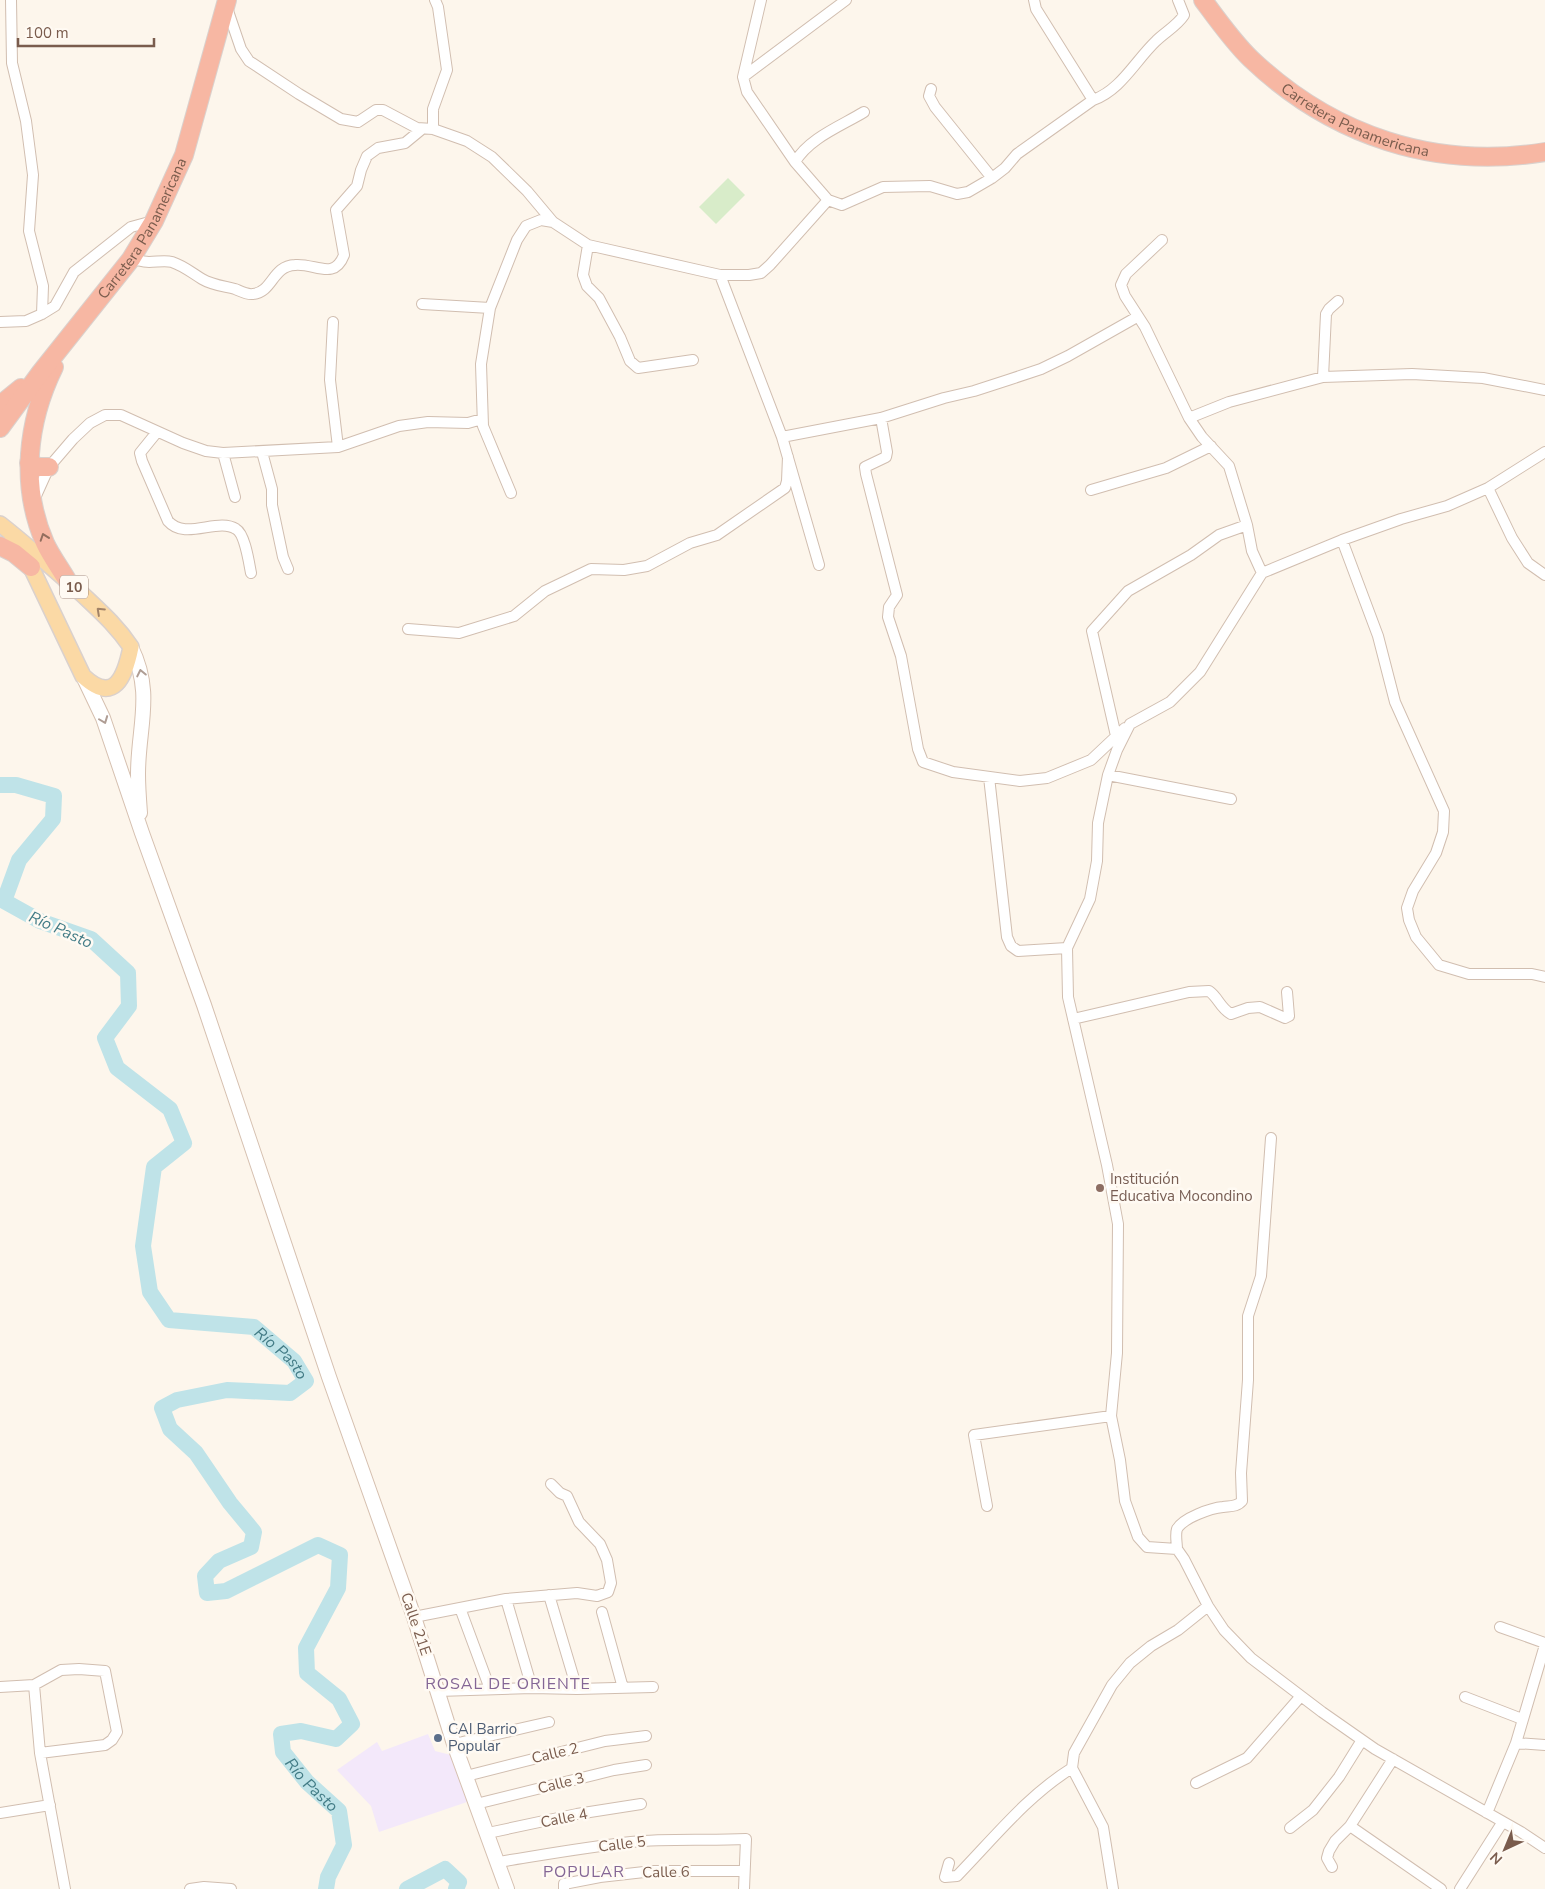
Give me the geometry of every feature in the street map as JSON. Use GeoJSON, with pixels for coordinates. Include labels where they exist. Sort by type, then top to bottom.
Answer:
{"type":"FeatureCollection","features":[{"type":"Feature","properties":{"kind":"highway","name":"Carretera Panamericana"},"geometry":{"type":"LineString","coordinates":[[1203,0],[1250,59],[1303,102],[1333,119],[1378,139],[1429,152],[1473,158],[1518,157],[1545,152]]}},
{"type":"Feature","properties":{"kind":"highway","name":"Carretera Panamericana"},"geometry":{"type":"LineString","coordinates":[[0,428],[41,372],[130,259],[154,221],[184,155],[226,3]]}},
{"type":"Feature","properties":{"kind":"highway"},"geometry":{"type":"LineString","coordinates":[[66,342],[38,403],[31,433],[29,463],[33,503],[45,543],[67,580]]}},
{"type":"Feature","properties":{"kind":"highway"},"geometry":{"type":"LineString","coordinates":[[0,405],[41,372]]}},
{"type":"Feature","properties":{"kind":"highway"},"geometry":{"type":"LineString","coordinates":[[29,463],[39,467],[49,466]]}},
{"type":"Feature","properties":{"kind":"highway"},"geometry":{"type":"LineString","coordinates":[[3,534],[14,553],[31,567]]}},
{"type":"Feature","properties":{"kind":"main road","name":"10"},"geometry":{"type":"LineString","coordinates":[[3,534],[67,580],[118,628],[138,662],[143,685],[144,707],[138,774],[142,834]]}},
{"type":"Feature","properties":{"kind":"main road","name":"10"},"geometry":{"type":"LineString","coordinates":[[31,567],[103,718],[142,834]]}},
{"type":"Feature","properties":{"kind":"main road"},"geometry":{"type":"LineString","coordinates":[[83,676],[93,686],[103,689],[116,686],[124,676],[131,648]]}},
{"type":"Feature","properties":{"kind":"main road","name":"Calle 21E"},"geometry":{"type":"LineString","coordinates":[[142,834],[204,1004],[329,1377],[414,1617],[454,1744],[508,1889]]}},
{"type":"Feature","properties":{"kind":"street"},"geometry":{"type":"LineString","coordinates":[[10,0],[12,63],[26,121],[33,175],[29,231],[43,286],[42,314]]}},
{"type":"Feature","properties":{"kind":"street"},"geometry":{"type":"LineString","coordinates":[[130,259],[148,263],[170,261],[187,268],[201,279],[251,295],[264,289],[284,267],[309,265],[327,271],[336,268],[344,255],[336,210],[357,186],[360,170],[367,156],[378,148],[405,143],[428,129],[447,70],[438,7],[435,0]]}},
{"type":"Feature","properties":{"kind":"street"},"geometry":{"type":"LineString","coordinates":[[761,0],[743,77],[747,92],[796,162],[828,200],[842,205],[884,187],[930,186],[957,194],[968,192],[992,178],[1005,168],[1017,154],[1093,100],[1105,96],[1113,89],[1155,42],[1180,21],[1184,15],[1178,0]]}},
{"type":"Feature","properties":{"kind":"street"},"geometry":{"type":"LineString","coordinates":[[743,77],[846,0]]}},
{"type":"Feature","properties":{"kind":"street"},"geometry":{"type":"LineString","coordinates":[[1034,0],[1036,9],[1093,100]]}},
{"type":"Feature","properties":{"kind":"street"},"geometry":{"type":"LineString","coordinates":[[226,3],[241,49],[249,61],[341,120],[358,122],[376,110],[383,110],[417,128],[428,129],[466,141],[492,157],[527,190],[553,222],[588,245],[720,275],[749,275],[761,272],[770,265],[828,200]]}},
{"type":"Feature","properties":{"kind":"street"},"geometry":{"type":"LineString","coordinates":[[930,88],[929,96],[935,106],[992,178]]}},
{"type":"Feature","properties":{"kind":"street"},"geometry":{"type":"LineString","coordinates":[[796,162],[802,151],[823,136],[864,112]]}},
{"type":"Feature","properties":{"kind":"street"},"geometry":{"type":"LineString","coordinates":[[511,493],[482,419],[481,364],[490,308],[517,240],[526,226],[540,220],[553,222]]}},
{"type":"Feature","properties":{"kind":"street"},"geometry":{"type":"LineString","coordinates":[[0,322],[26,321],[55,306],[74,272],[131,227],[154,221]]}},
{"type":"Feature","properties":{"kind":"street"},"geometry":{"type":"LineString","coordinates":[[1162,240],[1126,274],[1121,285],[1145,327],[1189,418],[1202,437],[1229,466],[1247,525],[1252,551],[1262,573]]}},
{"type":"Feature","properties":{"kind":"street"},"geometry":{"type":"LineString","coordinates":[[588,245],[583,276],[587,286],[603,305],[633,365],[638,368],[693,360]]}},
{"type":"Feature","properties":{"kind":"street"},"geometry":{"type":"LineString","coordinates":[[720,275],[782,437],[819,565]]}},
{"type":"Feature","properties":{"kind":"street"},"geometry":{"type":"LineString","coordinates":[[1323,377],[1326,314],[1338,301]]}},
{"type":"Feature","properties":{"kind":"street"},"geometry":{"type":"LineString","coordinates":[[422,304],[490,308]]}},
{"type":"Feature","properties":{"kind":"street"},"geometry":{"type":"LineString","coordinates":[[782,437],[881,418],[1041,369],[1097,341],[1138,316]]}},
{"type":"Feature","properties":{"kind":"street"},"geometry":{"type":"LineString","coordinates":[[334,322],[330,380],[338,447]]}},
{"type":"Feature","properties":{"kind":"street"},"geometry":{"type":"LineString","coordinates":[[1189,418],[1229,402],[1323,377],[1412,374],[1474,377],[1545,390]]}},
{"type":"Feature","properties":{"kind":"street"},"geometry":{"type":"LineString","coordinates":[[33,503],[49,466],[90,423],[105,414],[121,415],[157,432],[206,451],[223,453],[338,447],[399,426],[428,422],[468,423],[482,419]]}},
{"type":"Feature","properties":{"kind":"street"},"geometry":{"type":"LineString","coordinates":[[881,418],[887,452],[886,457],[865,467],[897,594],[889,607],[888,617],[901,656],[918,750],[923,762],[953,772],[1020,781],[1047,778],[1090,760],[1130,724],[1170,702],[1200,672],[1262,573],[1342,540],[1401,519],[1447,506],[1488,488],[1545,452]]}},
{"type":"Feature","properties":{"kind":"street"},"geometry":{"type":"LineString","coordinates":[[157,432],[140,453],[168,521],[174,528],[182,529],[226,526],[236,529],[242,538],[251,573]]}},
{"type":"Feature","properties":{"kind":"street"},"geometry":{"type":"LineString","coordinates":[[1091,490],[1166,468],[1211,446]]}},
{"type":"Feature","properties":{"kind":"street"},"geometry":{"type":"LineString","coordinates":[[262,452],[272,489],[272,505],[283,557],[288,569]]}},
{"type":"Feature","properties":{"kind":"street"},"geometry":{"type":"LineString","coordinates":[[223,453],[235,497]]}},
{"type":"Feature","properties":{"kind":"street"},"geometry":{"type":"LineString","coordinates":[[408,629],[459,633],[514,616],[545,591],[591,569],[624,570],[647,566],[690,543],[716,535],[785,488],[788,457]]}},
{"type":"Feature","properties":{"kind":"street"},"geometry":{"type":"LineString","coordinates":[[1488,488],[1512,538],[1528,563],[1545,575]]}},
{"type":"Feature","properties":{"kind":"street"},"geometry":{"type":"LineString","coordinates":[[1116,736],[1092,631],[1128,591],[1191,556],[1219,536],[1247,525]]}},
{"type":"Feature","properties":{"kind":"street"},"geometry":{"type":"LineString","coordinates":[[1342,540],[1378,636],[1394,702],[1444,811],[1444,832],[1436,853],[1412,891],[1407,908],[1409,920],[1416,936],[1439,965],[1469,974],[1532,974],[1545,977]]}},
{"type":"Feature","properties":{"kind":"street"},"geometry":{"type":"LineString","coordinates":[[1130,724],[1117,750],[1108,775],[1098,823],[1097,861],[1090,899],[1067,948],[1068,997],[1107,1165],[1118,1224],[1117,1353],[1111,1416],[1120,1460],[1125,1501],[1138,1537],[1147,1546],[1178,1549]]}},
{"type":"Feature","properties":{"kind":"street"},"geometry":{"type":"LineString","coordinates":[[1108,775],[1231,799]]}},
{"type":"Feature","properties":{"kind":"street"},"geometry":{"type":"LineString","coordinates":[[989,777],[1007,937],[1011,946],[1018,951],[1067,948]]}},
{"type":"Feature","properties":{"kind":"street"},"geometry":{"type":"LineString","coordinates":[[1073,1018],[1189,992],[1209,991],[1214,994],[1225,1010],[1231,1014],[1248,1008],[1260,1007],[1285,1018],[1289,1016],[1290,1011],[1287,992]]}},
{"type":"Feature","properties":{"kind":"street"},"geometry":{"type":"LineString","coordinates":[[1271,1138],[1261,1276],[1248,1316],[1248,1380],[1241,1473],[1242,1501],[1238,1505],[1206,1511],[1182,1522],[1176,1534],[1178,1549],[1208,1606],[1224,1630],[1251,1658],[1362,1740],[1502,1823],[1521,1832],[1545,1848]]}},
{"type":"Feature","properties":{"kind":"street"},"geometry":{"type":"LineString","coordinates":[[987,1506],[974,1435],[1111,1416]]}},
{"type":"Feature","properties":{"kind":"street"},"geometry":{"type":"LineString","coordinates":[[414,1617],[506,1599],[577,1593],[597,1596],[608,1592],[611,1583],[607,1560],[600,1544],[579,1522],[566,1496],[551,1484]]}},
{"type":"Feature","properties":{"kind":"street"},"geometry":{"type":"LineString","coordinates":[[549,1595],[577,1689]]}},
{"type":"Feature","properties":{"kind":"street"},"geometry":{"type":"LineString","coordinates":[[506,1599],[532,1688]]}},
{"type":"Feature","properties":{"kind":"street"},"geometry":{"type":"LineString","coordinates":[[1113,1889],[1103,1827],[1072,1768],[1074,1753],[1112,1685],[1130,1663],[1151,1646],[1178,1630],[1208,1606]]}},
{"type":"Feature","properties":{"kind":"street"},"geometry":{"type":"LineString","coordinates":[[460,1608],[490,1689]]}},
{"type":"Feature","properties":{"kind":"street"},"geometry":{"type":"LineString","coordinates":[[602,1612],[623,1688]]}},
{"type":"Feature","properties":{"kind":"street"},"geometry":{"type":"LineString","coordinates":[[1487,1813],[1516,1742],[1545,1644],[1500,1627]]}},
{"type":"Feature","properties":{"kind":"street"},"geometry":{"type":"LineString","coordinates":[[0,1688],[34,1685],[61,1670],[105,1671],[117,1732],[112,1740],[105,1745],[40,1752]]}},
{"type":"Feature","properties":{"kind":"street"},"geometry":{"type":"LineString","coordinates":[[34,1685],[40,1752],[65,1889]]}},
{"type":"Feature","properties":{"kind":"street"},"geometry":{"type":"LineString","coordinates":[[438,1691],[653,1687]]}},
{"type":"Feature","properties":{"kind":"street"},"geometry":{"type":"LineString","coordinates":[[1196,1783],[1247,1758],[1301,1696]]}},
{"type":"Feature","properties":{"kind":"street"},"geometry":{"type":"LineString","coordinates":[[1465,1697],[1522,1719]]}},
{"type":"Feature","properties":{"kind":"street"},"geometry":{"type":"LineString","coordinates":[[454,1744],[549,1722]]}},
{"type":"Feature","properties":{"kind":"street","name":"Calle 2"},"geometry":{"type":"LineString","coordinates":[[466,1776],[605,1741],[646,1736]]}},
{"type":"Feature","properties":{"kind":"street"},"geometry":{"type":"LineString","coordinates":[[1290,1828],[1313,1810],[1339,1777],[1362,1740]]}},
{"type":"Feature","properties":{"kind":"street"},"geometry":{"type":"LineString","coordinates":[[1516,1742],[1545,1745]]}},
{"type":"Feature","properties":{"kind":"street"},"geometry":{"type":"LineString","coordinates":[[1332,1867],[1327,1858],[1329,1851],[1335,1841],[1350,1826],[1393,1759]]}},
{"type":"Feature","properties":{"kind":"street","name":"Calle 3"},"geometry":{"type":"LineString","coordinates":[[476,1804],[614,1770],[646,1765]]}},
{"type":"Feature","properties":{"kind":"street"},"geometry":{"type":"LineString","coordinates":[[949,1863],[945,1877],[957,1876],[1018,1812],[1045,1787],[1072,1768]]}},
{"type":"Feature","properties":{"kind":"street"},"geometry":{"type":"LineString","coordinates":[[0,1812],[50,1804]]}},
{"type":"Feature","properties":{"kind":"street","name":"Calle 4"},"geometry":{"type":"LineString","coordinates":[[488,1833],[577,1814],[641,1804]]}},
{"type":"Feature","properties":{"kind":"street"},"geometry":{"type":"LineString","coordinates":[[1460,1889],[1502,1823]]}},
{"type":"Feature","properties":{"kind":"street"},"geometry":{"type":"LineString","coordinates":[[1350,1826],[1441,1889]]}},
{"type":"Feature","properties":{"kind":"street","name":"Calle 5"},"geometry":{"type":"LineString","coordinates":[[498,1862],[631,1842],[675,1839],[716,1841],[746,1839],[744,1871]]}},
{"type":"Feature","properties":{"kind":"street","name":"Calle 6"},"geometry":{"type":"LineString","coordinates":[[564,1889],[564,1884],[600,1877],[654,1871],[744,1871]]}},
{"type":"Feature","properties":{"kind":"street"},"geometry":{"type":"LineString","coordinates":[[744,1871],[744,1889]]}},
{"type":"Feature","properties":{"kind":"street"},"geometry":{"type":"LineString","coordinates":[[190,1889],[231,1889]]}},
{"type":"Feature","properties":{"kind":"shaded area"},"geometry":{"type":"Polygon","coordinates":[[[428,1734],[435,1751],[451,1755],[467,1802],[379,1832],[371,1806],[337,1770],[377,1742],[382,1751],[428,1734]]]}},
{"type":"Feature","properties":{"kind":"green space"},"geometry":{"type":"Polygon","coordinates":[[[728,178],[745,195],[716,224],[699,207],[728,178]]]}},
{"type":"Feature","properties":{"kind":"waterway","name":"Río Pasto"},"geometry":{"type":"LineString","coordinates":[[0,785],[16,785],[54,796],[53,819],[19,860],[4,901],[40,921],[91,939],[128,973],[129,1006],[105,1038],[117,1068],[170,1109],[184,1143],[154,1167],[143,1246],[150,1292],[169,1320],[254,1327],[294,1361],[306,1381],[290,1393],[227,1390],[177,1400],[162,1408],[170,1429],[196,1453],[230,1503],[254,1532],[251,1547],[219,1561],[205,1576],[207,1593],[226,1591],[318,1545],[340,1555],[338,1588],[306,1648],[307,1673],[339,1699],[352,1724],[336,1739],[301,1731],[281,1734],[283,1752],[307,1782],[339,1811],[344,1845],[328,1877],[326,1889]]}},
{"type":"Feature","properties":{"kind":"waterway","name":"Río Pasto"},"geometry":{"type":"LineString","coordinates":[[407,1889],[445,1869],[459,1882],[456,1889]]}},
{"type":"Feature","properties":{"kind":"place","name":"Institución Educativa Mocondino"},"geometry":{"type":"Point","coordinates":[1100,1188]}},
{"type":"Feature","properties":{"kind":"place","name":"CAI Barrio Popular"},"geometry":{"type":"Point","coordinates":[438,1738]}},
{"type":"Feature","properties":{"kind":"district","name":"ROSAL DE ORIENTE"},"geometry":{"type":"Point","coordinates":[508,1683]}},
{"type":"Feature","properties":{"kind":"district","name":"POPULAR"},"geometry":{"type":"Point","coordinates":[584,1871]}}]}
